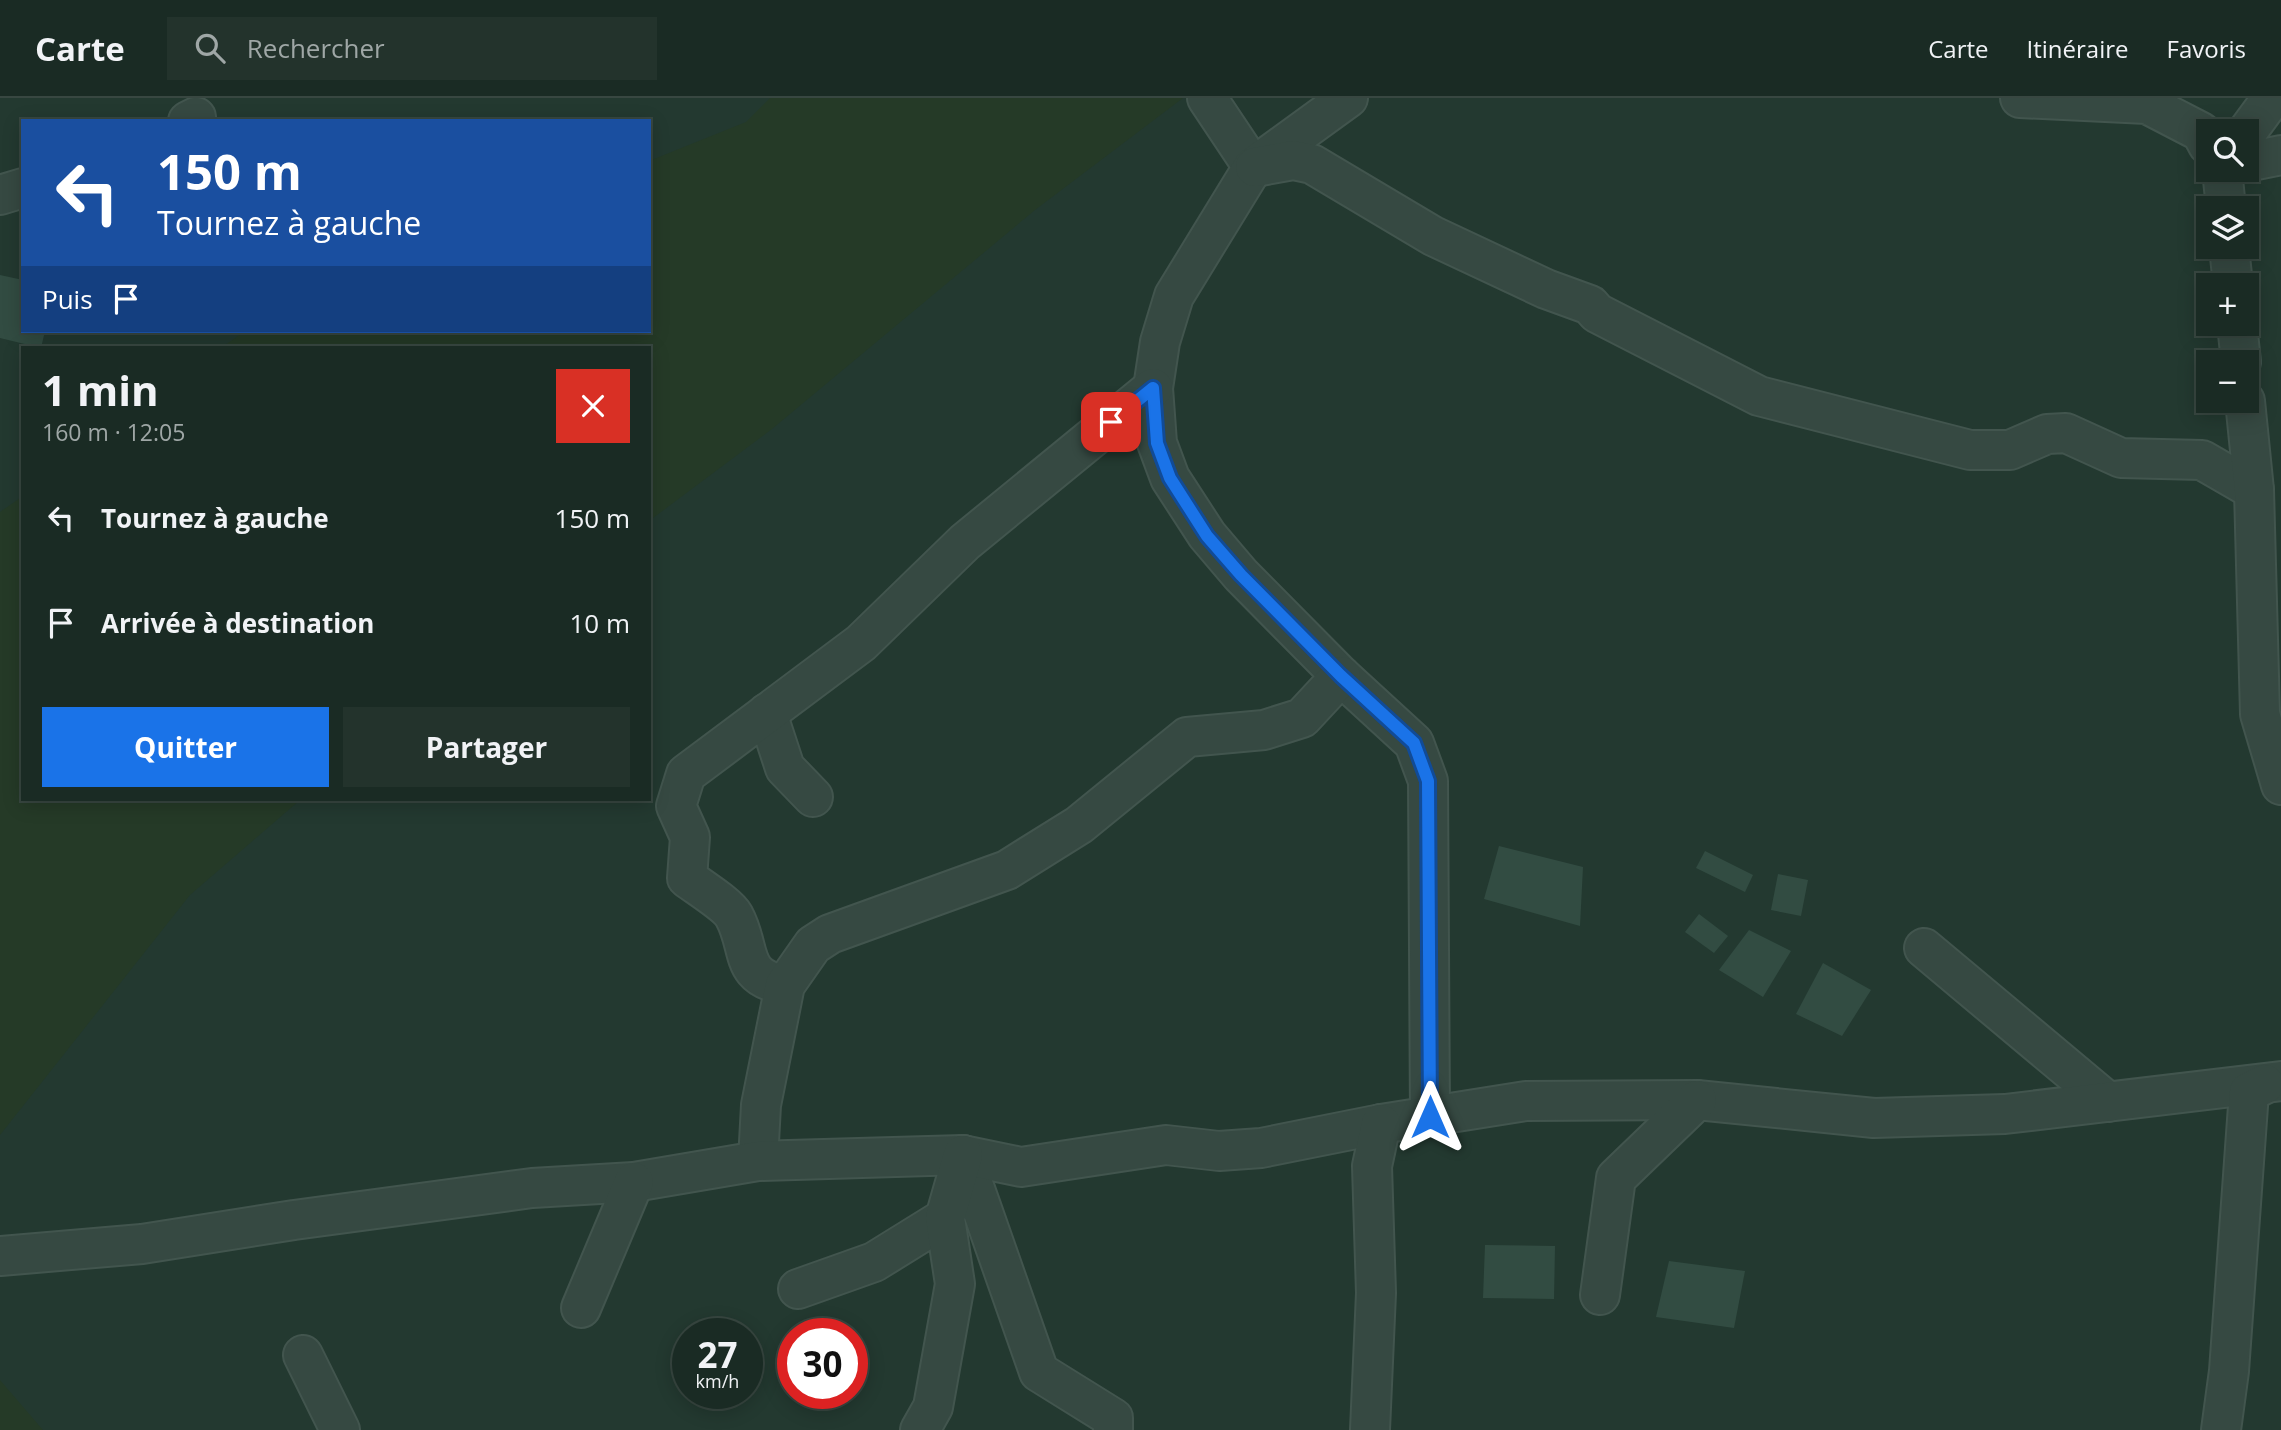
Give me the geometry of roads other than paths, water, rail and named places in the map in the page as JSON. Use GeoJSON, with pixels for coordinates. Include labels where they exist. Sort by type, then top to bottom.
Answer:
{"type":"FeatureCollection","features":[{"type":"Feature","properties":{"kind":"street"},"geometry":{"type":"LineString","coordinates":[[1207,98],[1253,167]]}},
{"type":"Feature","properties":{"kind":"street"},"geometry":{"type":"LineString","coordinates":[[1348,98],[1253,167],[1174,296],[1160,342],[1153,388],[1157,443],[1170,478],[1207,536],[1241,575],[1341,676],[1414,743],[1428,781],[1430,1117]]}},
{"type":"Feature","properties":{"kind":"street"},"geometry":{"type":"LineString","coordinates":[[2020,98],[2147,104],[2196,129]]}},
{"type":"Feature","properties":{"kind":"street"},"geometry":{"type":"LineString","coordinates":[[2257,119],[2272,98]]}},
{"type":"Feature","properties":{"kind":"street"},"geometry":{"type":"LineString","coordinates":[[2259,160],[2281,155]]}},
{"type":"Feature","properties":{"kind":"street"},"geometry":{"type":"LineString","coordinates":[[1253,167],[1293,160],[1312,164],[1433,236],[1546,289],[1590,305],[1597,313],[1759,396],[1970,450],[2010,450],[2047,434],[2066,433],[2121,458],[2202,460],[2254,490]]}},
{"type":"Feature","properties":{"kind":"street"},"geometry":{"type":"LineString","coordinates":[[0,195],[21,189]]}},
{"type":"Feature","properties":{"kind":"street"},"geometry":{"type":"LineString","coordinates":[[785,985],[766,982],[753,970],[733,914],[687,878],[690,838],[676,806],[686,774],[860,643],[965,542],[1153,388]]}},
{"type":"Feature","properties":{"kind":"street"},"geometry":{"type":"LineString","coordinates":[[2246,413],[2254,490],[2260,714],[2281,785]]}},
{"type":"Feature","properties":{"kind":"street"},"geometry":{"type":"LineString","coordinates":[[758,1161],[761,1105],[785,985],[813,946],[830,934],[1007,870],[1079,825],[1187,737],[1264,730],[1302,718],[1341,676]]}},
{"type":"Feature","properties":{"kind":"street"},"geometry":{"type":"LineString","coordinates":[[767,713],[785,768],[813,797]]}},
{"type":"Feature","properties":{"kind":"street"},"geometry":{"type":"LineString","coordinates":[[1924,948],[2108,1102]]}},
{"type":"Feature","properties":{"kind":"street"},"geometry":{"type":"LineString","coordinates":[[0,1256],[142,1244],[294,1220],[532,1188],[634,1182],[758,1161],[963,1155],[1021,1167],[1166,1145],[1219,1151],[1261,1148],[1381,1124],[1526,1101],[1697,1100],[1874,1118],[2005,1114],[2191,1090],[2273,1083]]}},
{"type":"Feature","properties":{"kind":"street"},"geometry":{"type":"LineString","coordinates":[[2221,1430],[2230,1371],[2249,1092],[2273,1083]]}},
{"type":"Feature","properties":{"kind":"street"},"geometry":{"type":"LineString","coordinates":[[1600,1295],[1616,1178],[1697,1100]]}},
{"type":"Feature","properties":{"kind":"street"},"geometry":{"type":"LineString","coordinates":[[1370,1430],[1376,1293],[1372,1166],[1381,1124]]}},
{"type":"Feature","properties":{"kind":"street"},"geometry":{"type":"LineString","coordinates":[[920,1430],[933,1407],[955,1284],[945,1218],[963,1155]]}},
{"type":"Feature","properties":{"kind":"street"},"geometry":{"type":"LineString","coordinates":[[963,1155],[1039,1372],[1112,1418],[1114,1430]]}},
{"type":"Feature","properties":{"kind":"street"},"geometry":{"type":"LineString","coordinates":[[581,1308],[634,1182]]}},
{"type":"Feature","properties":{"kind":"street"},"geometry":{"type":"LineString","coordinates":[[798,1289],[874,1262],[945,1218]]}},
{"type":"Feature","properties":{"kind":"street"},"geometry":{"type":"LineString","coordinates":[[303,1355],[340,1430]]}}]}
